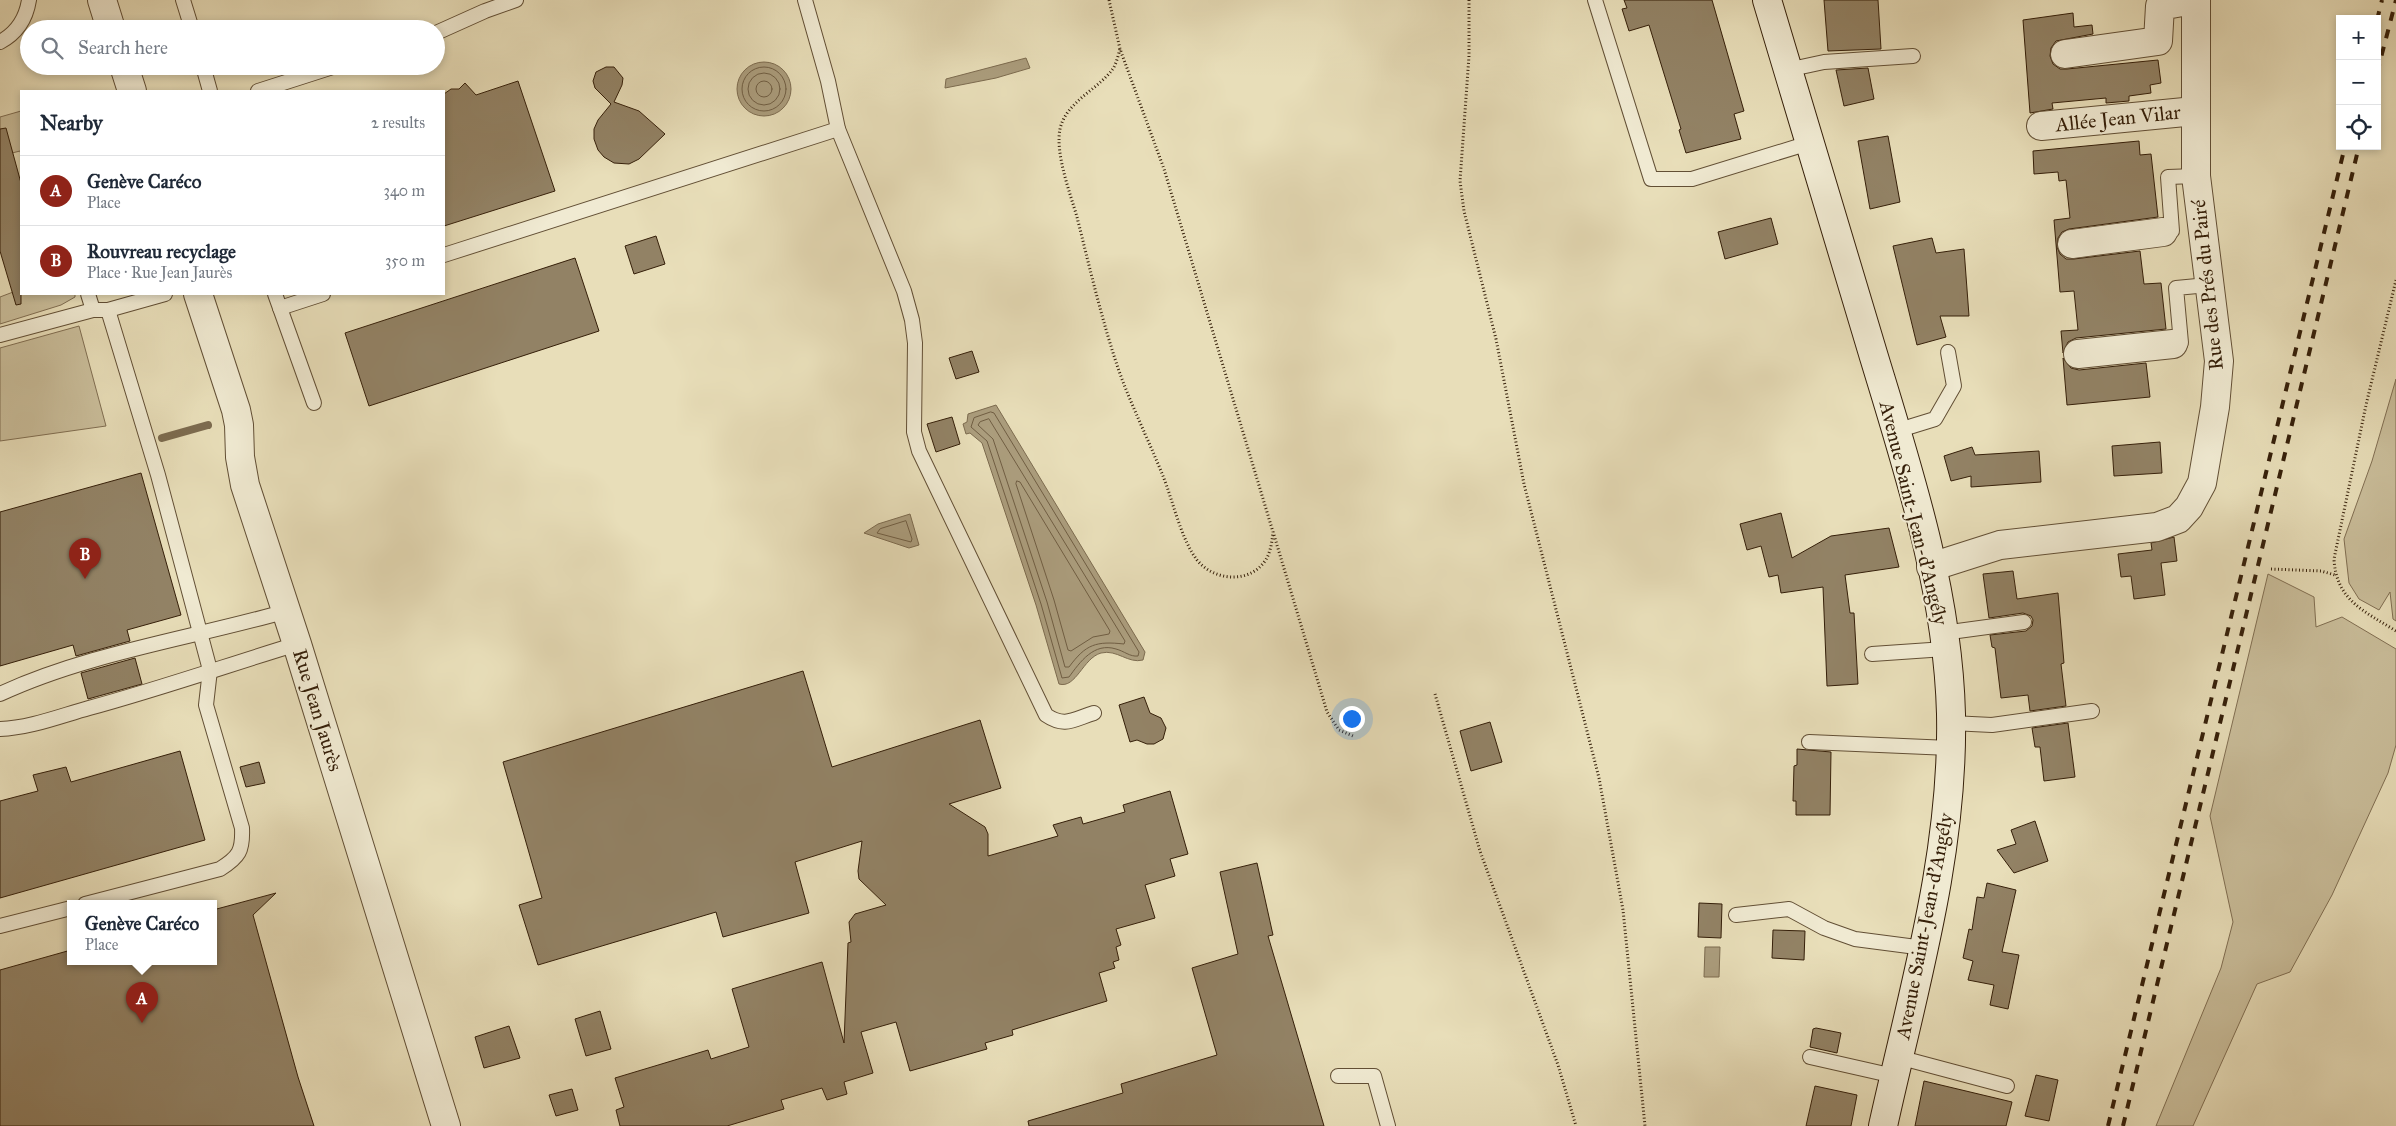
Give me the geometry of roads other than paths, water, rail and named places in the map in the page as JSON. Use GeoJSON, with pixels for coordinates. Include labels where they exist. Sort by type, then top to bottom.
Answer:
{"type":"FeatureCollection","features":[{"type":"Feature","properties":{"kind":"street"},"geometry":{"type":"LineString","coordinates":[[102,0],[108,20]]}},
{"type":"Feature","properties":{"kind":"street","name":"Avenue Saint-Jean-d'Angély"},"geometry":{"type":"LineString","coordinates":[[1767,0],[1896,431],[1932,567],[1944,641],[1950,735],[1944,834],[1924,948],[1883,1126]]}},
{"type":"Feature","properties":{"kind":"street"},"geometry":{"type":"LineString","coordinates":[[2065,54],[2158,41],[2160,6],[2194,0]]}},
{"type":"Feature","properties":{"kind":"street","name":"Rue des Prés du Pairé"},"geometry":{"type":"LineString","coordinates":[[1932,567],[2000,545],[2157,528],[2178,519],[2184,513],[2202,483],[2215,407],[2219,361],[2208,285],[2196,176],[2194,0]]}},
{"type":"Feature","properties":{"kind":"street"},"geometry":{"type":"LineString","coordinates":[[127,75],[132,90]]}},
{"type":"Feature","properties":{"kind":"street","name":"Allée Jean Vilar"},"geometry":{"type":"LineString","coordinates":[[2042,126],[2196,110]]}},
{"type":"Feature","properties":{"kind":"street"},"geometry":{"type":"LineString","coordinates":[[2072,244],[2162,232]]}},
{"type":"Feature","properties":{"kind":"street","name":"Rue Jean Jaurès"},"geometry":{"type":"LineString","coordinates":[[198,295],[236,410],[240,432],[240,457],[246,485],[287,611],[446,1126]]}},
{"type":"Feature","properties":{"kind":"street"},"geometry":{"type":"LineString","coordinates":[[2078,354],[2172,344]]}},
{"type":"Feature","properties":{"kind":"lane"},"geometry":{"type":"LineString","coordinates":[[24,20],[29,0]]}},
{"type":"Feature","properties":{"kind":"lane"},"geometry":{"type":"LineString","coordinates":[[183,0],[189,20]]}},
{"type":"Feature","properties":{"kind":"lane"},"geometry":{"type":"LineString","coordinates":[[445,28],[516,0]]}},
{"type":"Feature","properties":{"kind":"lane"},"geometry":{"type":"LineString","coordinates":[[805,0],[828,81],[838,128],[904,292],[912,320],[915,343],[914,432],[920,451],[1046,715],[1057,722],[1064,722],[1094,713]]}},
{"type":"Feature","properties":{"kind":"lane"},"geometry":{"type":"LineString","coordinates":[[1595,0],[1652,179],[1692,179],[1809,143]]}},
{"type":"Feature","properties":{"kind":"lane"},"geometry":{"type":"LineString","coordinates":[[0,42],[8,38],[20,25]]}},
{"type":"Feature","properties":{"kind":"lane"},"geometry":{"type":"LineString","coordinates":[[1787,70],[1824,62],[1913,56]]}},
{"type":"Feature","properties":{"kind":"lane"},"geometry":{"type":"LineString","coordinates":[[206,75],[210,90]]}},
{"type":"Feature","properties":{"kind":"lane"},"geometry":{"type":"LineString","coordinates":[[261,90],[308,75]]}},
{"type":"Feature","properties":{"kind":"lane"},"geometry":{"type":"LineString","coordinates":[[445,255],[838,128]]}},
{"type":"Feature","properties":{"kind":"lane"},"geometry":{"type":"LineString","coordinates":[[2162,232],[2172,231],[2168,177],[2196,176]]}},
{"type":"Feature","properties":{"kind":"lane"},"geometry":{"type":"LineString","coordinates":[[2172,344],[2181,343],[2176,288],[2208,285]]}},
{"type":"Feature","properties":{"kind":"lane"},"geometry":{"type":"LineString","coordinates":[[88,295],[93,310]]}},
{"type":"Feature","properties":{"kind":"lane"},"geometry":{"type":"LineString","coordinates":[[0,335],[93,310],[108,310],[161,295]]}},
{"type":"Feature","properties":{"kind":"lane"},"geometry":{"type":"LineString","coordinates":[[275,295],[314,402]]}},
{"type":"Feature","properties":{"kind":"lane"},"geometry":{"type":"LineString","coordinates":[[280,308],[320,295]]}},
{"type":"Feature","properties":{"kind":"lane"},"geometry":{"type":"LineString","coordinates":[[100,900],[220,869],[235,859],[243,844],[242,828],[206,705],[210,670],[158,475],[108,310]]}},
{"type":"Feature","properties":{"kind":"lane"},"geometry":{"type":"LineString","coordinates":[[1896,431],[1936,419],[1954,386],[1948,352]]}},
{"type":"Feature","properties":{"kind":"lane"},"geometry":{"type":"LineString","coordinates":[[0,694],[75,666],[287,611]]}},
{"type":"Feature","properties":{"kind":"lane"},"geometry":{"type":"LineString","coordinates":[[1872,654],[1944,641],[2024,622]]}},
{"type":"Feature","properties":{"kind":"lane"},"geometry":{"type":"LineString","coordinates":[[0,729],[42,722],[147,692],[210,670],[297,644]]}},
{"type":"Feature","properties":{"kind":"lane"},"geometry":{"type":"LineString","coordinates":[[1809,742],[1950,735],[1992,725],[2092,711]]}},
{"type":"Feature","properties":{"kind":"lane"},"geometry":{"type":"LineString","coordinates":[[0,926],[67,909]]}},
{"type":"Feature","properties":{"kind":"lane"},"geometry":{"type":"LineString","coordinates":[[1736,915],[1790,909],[1824,928],[1855,939],[1924,948]]}},
{"type":"Feature","properties":{"kind":"lane"},"geometry":{"type":"LineString","coordinates":[[1810,1057],[1896,1067],[2007,1086]]}},
{"type":"Feature","properties":{"kind":"lane"},"geometry":{"type":"LineString","coordinates":[[1338,1076],[1374,1076],[1388,1126]]}},
{"type":"Feature","properties":{"kind":"water"},"geometry":{"type":"Polygon","coordinates":[[[1026,58],[1030,68],[996,78],[945,88],[946,79],[1026,58]]]}},
{"type":"Feature","properties":{"kind":"water"},"geometry":{"type":"Polygon","coordinates":[[[759,62],[769,62],[779,66],[787,74],[791,89],[787,104],[779,112],[769,116],[759,116],[749,112],[741,104],[737,94],[737,84],[741,74],[749,66],[759,62]]]}},
{"type":"Feature","properties":{"kind":"water"},"geometry":{"type":"Polygon","coordinates":[[[996,405],[1145,652],[1143,660],[1132,660],[1107,652],[1101,653],[1089,661],[1070,682],[1059,684],[1036,605],[982,443],[970,433],[966,434],[963,424],[967,422],[968,414],[996,405]]]}},
{"type":"Feature","properties":{"kind":"water"},"geometry":{"type":"Polygon","coordinates":[[[910,514],[919,545],[909,548],[864,533],[878,524],[910,514]]]}},
{"type":"Feature","properties":{"kind":"water"},"geometry":{"type":"Polygon","coordinates":[[[1705,947],[1720,947],[1719,977],[1704,977],[1705,947]]]}},
{"type":"Feature","properties":{"kind":"waterway"},"geometry":{"type":"LineString","coordinates":[[162,438],[208,425]]}},
{"type":"Feature","properties":{"kind":"railway"},"geometry":{"type":"LineString","coordinates":[[2378,15],[2382,0]]}},
{"type":"Feature","properties":{"kind":"railway"},"geometry":{"type":"LineString","coordinates":[[2380,60],[2396,0]]}},
{"type":"Feature","properties":{"kind":"railway"},"geometry":{"type":"LineString","coordinates":[[2108,1126],[2344,150]]}},
{"type":"Feature","properties":{"kind":"railway"},"geometry":{"type":"LineString","coordinates":[[2123,1126],[2358,150]]}},
{"type":"Feature","properties":{"kind":"place","name":"Rouvreau recyclage"},"geometry":{"type":"Point","coordinates":[85,579]}},
{"type":"Feature","properties":{"kind":"place","name":"Genève Caréco"},"geometry":{"type":"Point","coordinates":[142,1023]}}]}
